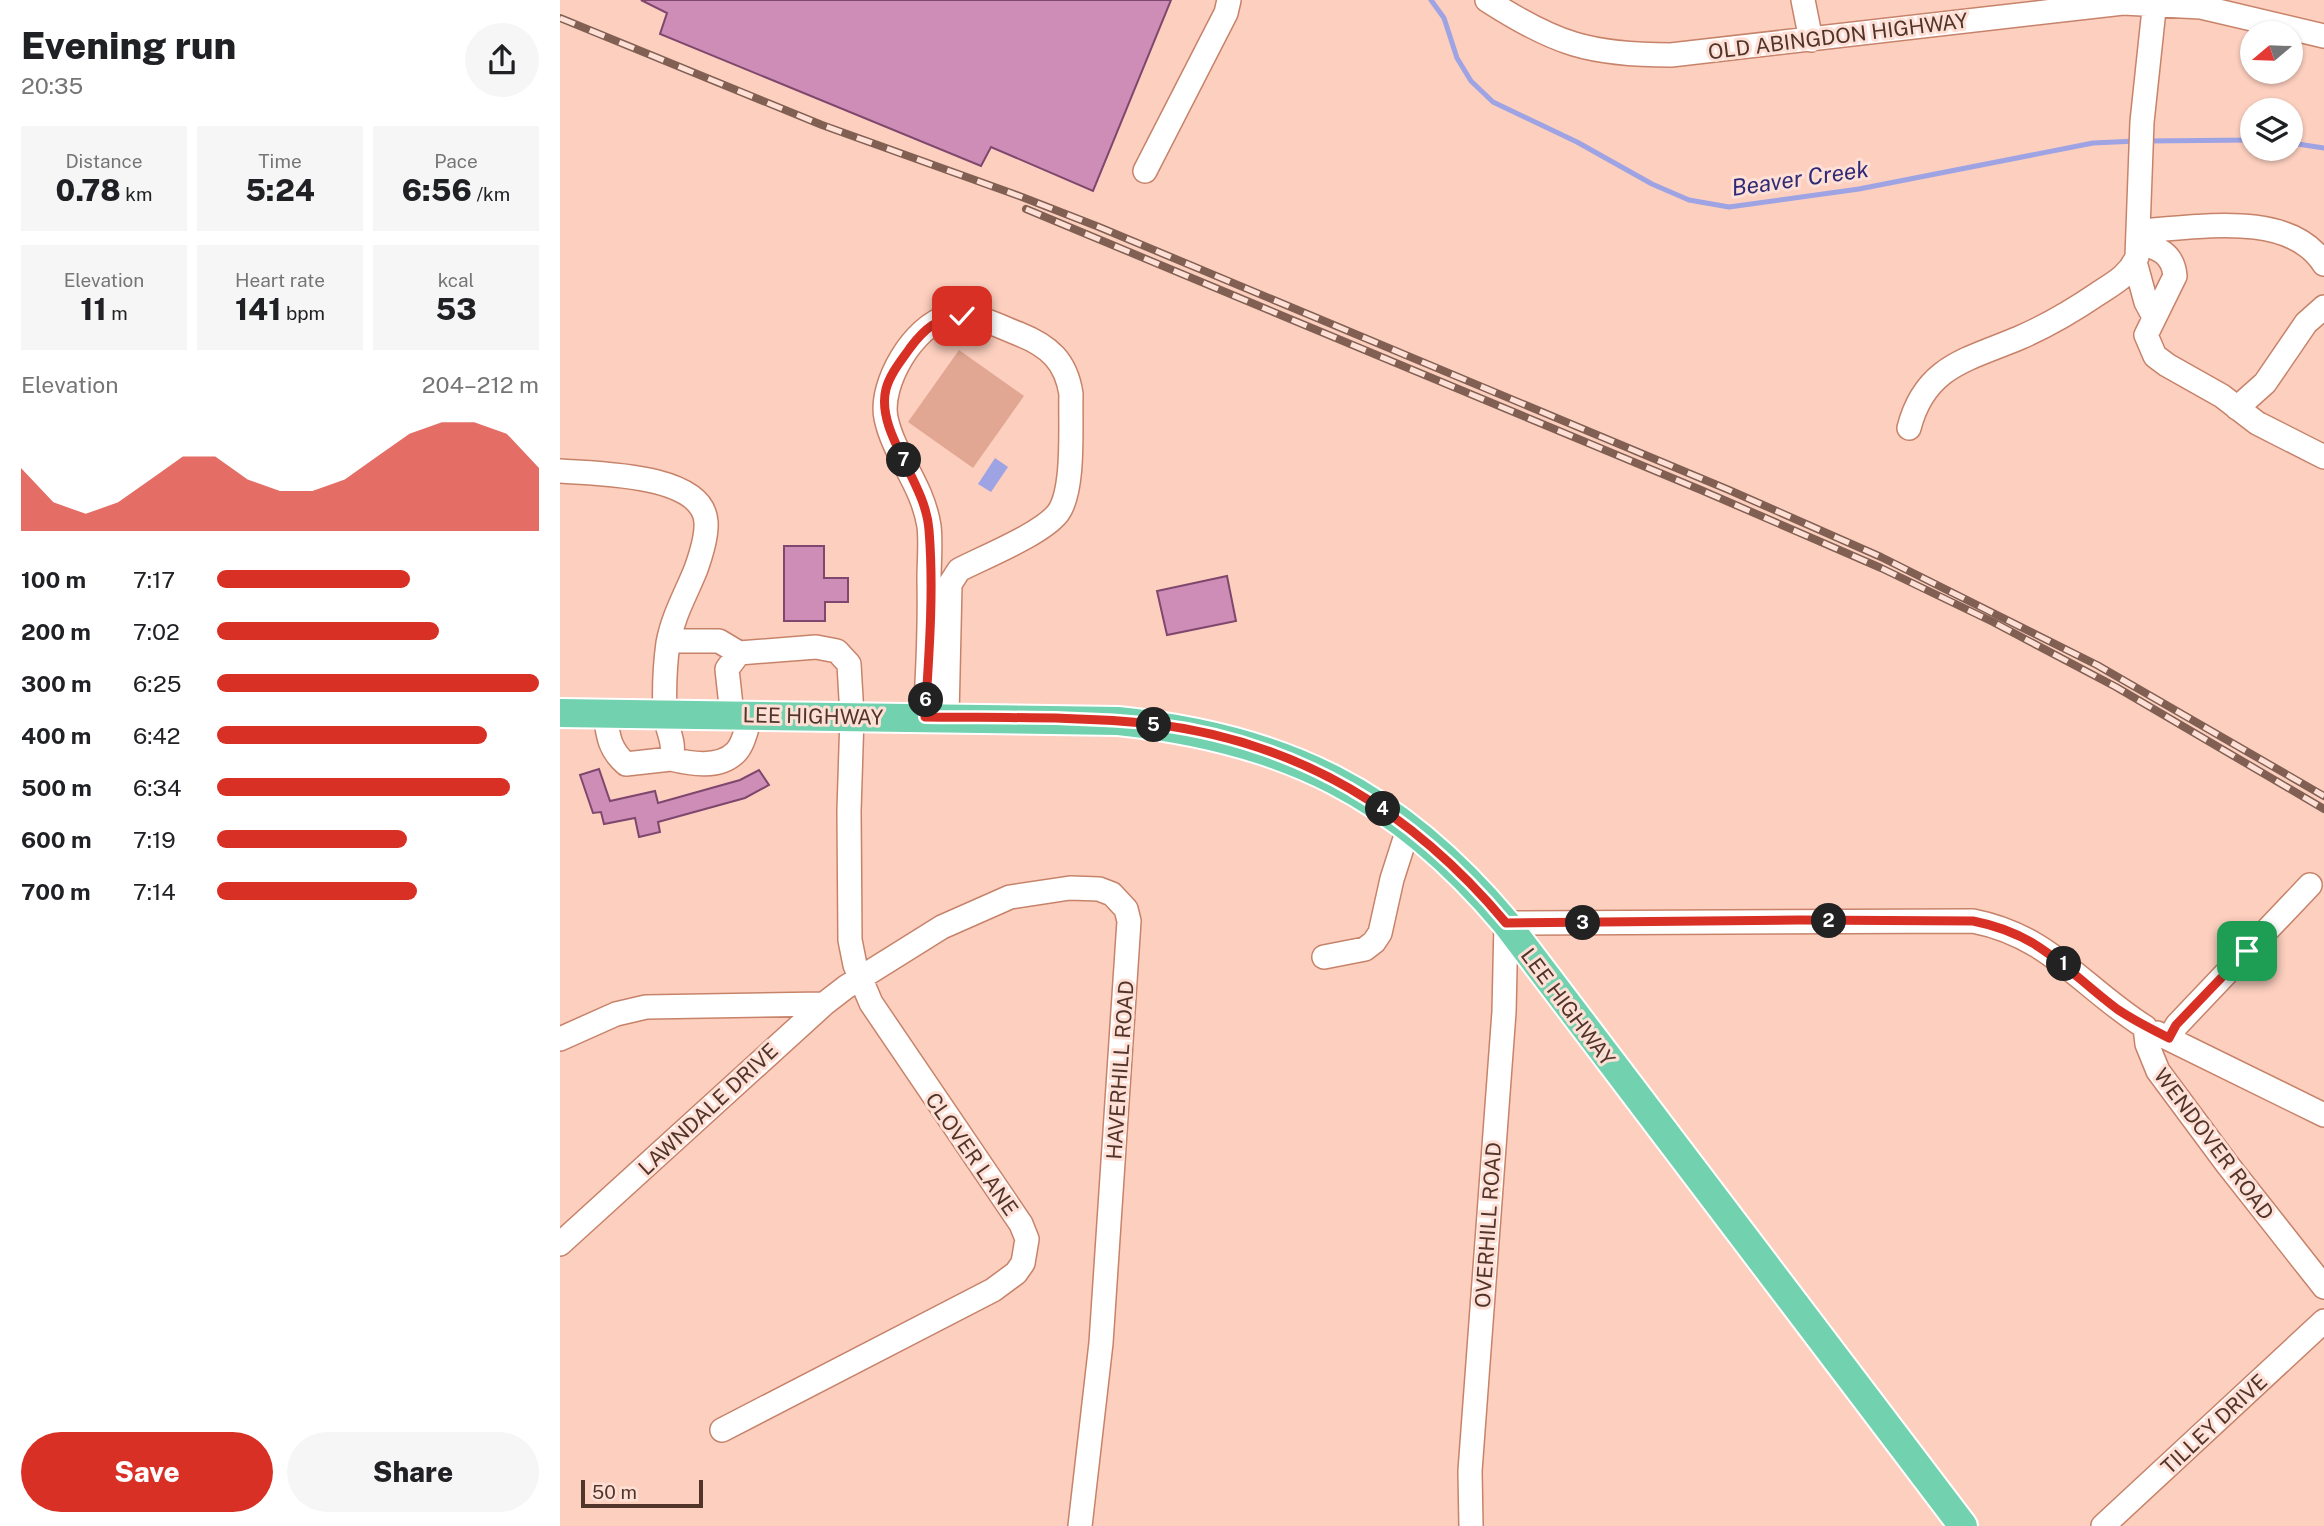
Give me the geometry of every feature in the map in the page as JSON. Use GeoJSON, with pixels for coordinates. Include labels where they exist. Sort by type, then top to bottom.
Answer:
{"type":"FeatureCollection","features":[{"type":"Feature","properties":{"kind":"main road","name":"LEE HIGHWAY"},"geometry":{"type":"LineString","coordinates":[[560,713],[1118,721],[1202,733],[1248,744],[1323,774],[1409,826],[1473,884],[1506,923],[1964,1526]]}},
{"type":"Feature","properties":{"kind":"street"},"geometry":{"type":"LineString","coordinates":[[1144,171],[1226,12],[1229,0]]}},
{"type":"Feature","properties":{"kind":"street","name":"OLD ABINGDON HIGHWAY"},"geometry":{"type":"LineString","coordinates":[[1487,0],[1544,34],[1601,51],[1671,55],[2035,12],[2155,1],[2201,7],[2324,36]]}},
{"type":"Feature","properties":{"kind":"street"},"geometry":{"type":"LineString","coordinates":[[1803,0],[1811,40]]}},
{"type":"Feature","properties":{"kind":"street"},"geometry":{"type":"LineString","coordinates":[[2154,317],[2146,302],[2137,245],[2142,122],[2155,1]]}},
{"type":"Feature","properties":{"kind":"street"},"geometry":{"type":"LineString","coordinates":[[2137,245],[2228,226],[2257,228],[2286,234],[2303,242],[2322,260]]}},
{"type":"Feature","properties":{"kind":"street"},"geometry":{"type":"LineString","coordinates":[[2137,245],[2164,250],[2174,266],[2175,276],[2146,335],[2155,356],[2257,423],[2324,457]]}},
{"type":"Feature","properties":{"kind":"street"},"geometry":{"type":"LineString","coordinates":[[1909,428],[1914,407],[1923,392],[1945,370],[2042,327],[2126,275],[2137,245]]}},
{"type":"Feature","properties":{"kind":"street"},"geometry":{"type":"LineString","coordinates":[[2237,408],[2265,383],[2306,323],[2324,307]]}},
{"type":"Feature","properties":{"kind":"street"},"geometry":{"type":"LineString","coordinates":[[962,316],[981,319],[1040,343],[1050,350],[1065,372],[1071,394],[1067,489],[1057,514],[1045,525],[959,570],[953,577],[950,584],[936,717],[930,638],[929,529],[916,481],[887,421],[886,390],[891,375],[925,330],[942,319],[962,316]]}},
{"type":"Feature","properties":{"kind":"street"},"geometry":{"type":"LineString","coordinates":[[560,471],[638,477],[661,482],[683,492],[703,509],[706,522],[703,544],[673,621],[669,640],[665,715],[674,746],[670,759]]}},
{"type":"Feature","properties":{"kind":"street"},"geometry":{"type":"LineString","coordinates":[[605,714],[609,744],[626,764],[670,759],[690,764],[721,762],[737,751],[742,715],[727,669],[739,653],[719,641],[669,640]]}},
{"type":"Feature","properties":{"kind":"street","name":"CLOVER LANE"},"geometry":{"type":"LineString","coordinates":[[722,1430],[961,1308],[1000,1284],[1016,1273],[1023,1263],[1027,1239],[1012,1208],[932,1096],[871,1003],[859,979],[850,940],[849,811],[852,716],[849,664],[837,651],[816,647],[739,653]]}},
{"type":"Feature","properties":{"kind":"street"},"geometry":{"type":"LineString","coordinates":[[1324,957],[1357,951],[1374,942],[1380,933],[1392,879],[1409,826]]}},
{"type":"Feature","properties":{"kind":"street"},"geometry":{"type":"LineString","coordinates":[[2169,1038],[2176,1025],[2310,885]]}},
{"type":"Feature","properties":{"kind":"street","name":"HAVERHILL ROAD"},"geometry":{"type":"LineString","coordinates":[[859,979],[942,927],[1010,897],[1069,888],[1098,888],[1112,894],[1126,909],[1129,921],[1122,1050],[1104,1305],[1091,1452],[1080,1526]]}},
{"type":"Feature","properties":{"kind":"street"},"geometry":{"type":"LineString","coordinates":[[1506,923],[1973,921],[1999,926],[2038,945],[2118,1009],[2145,1027],[2324,1115]]}},
{"type":"Feature","properties":{"kind":"street","name":"OVERHILL ROAD"},"geometry":{"type":"LineString","coordinates":[[1471,1526],[1470,1471],[1504,1012],[1506,923]]}},
{"type":"Feature","properties":{"kind":"street","name":"LAWNDALE DRIVE"},"geometry":{"type":"LineString","coordinates":[[560,1244],[824,1004],[859,979]]}},
{"type":"Feature","properties":{"kind":"street"},"geometry":{"type":"LineString","coordinates":[[560,1039],[616,1014],[646,1007],[824,1004]]}},
{"type":"Feature","properties":{"kind":"street","name":"WENDOVER ROAD"},"geometry":{"type":"LineString","coordinates":[[2145,1027],[2147,1044],[2158,1071],[2324,1287]]}},
{"type":"Feature","properties":{"kind":"street","name":"TILLEY DRIVE"},"geometry":{"type":"LineString","coordinates":[[2104,1526],[2324,1321]]}},
{"type":"Feature","properties":{"kind":"shaded area"},"geometry":{"type":"Polygon","coordinates":[[[959,350],[1024,396],[973,468],[908,422],[959,350]]]}},
{"type":"Feature","properties":{"kind":"water"},"geometry":{"type":"Polygon","coordinates":[[[995,458],[1008,467],[991,492],[978,484],[995,458]]]}},
{"type":"Feature","properties":{"kind":"building"},"geometry":{"type":"Polygon","coordinates":[[[641,0],[1171,0],[1093,191],[991,147],[981,166],[660,34],[667,13],[641,0]]]}},
{"type":"Feature","properties":{"kind":"building"},"geometry":{"type":"Polygon","coordinates":[[[784,546],[824,546],[824,578],[848,578],[848,602],[825,602],[825,621],[784,621],[784,546]]]}},
{"type":"Feature","properties":{"kind":"building"},"geometry":{"type":"Polygon","coordinates":[[[1227,576],[1236,621],[1167,635],[1157,591],[1227,576]]]}},
{"type":"Feature","properties":{"kind":"building"},"geometry":{"type":"Polygon","coordinates":[[[599,769],[610,801],[655,791],[658,803],[740,780],[759,770],[769,785],[745,798],[658,822],[660,832],[639,837],[635,818],[604,824],[601,812],[593,813],[580,775],[599,769]]]}},
{"type":"Feature","properties":{"kind":"waterway","name":"Beaver Creek"},"geometry":{"type":"LineString","coordinates":[[1431,0],[1444,18],[1457,58],[1471,81],[1493,102],[1577,142],[1652,184],[1689,200],[1729,207],[1859,189],[2093,143],[2137,141]]}},
{"type":"Feature","properties":{"kind":"waterway","name":"Beaver Creek"},"geometry":{"type":"LineString","coordinates":[[2147,141],[2240,140]]}},
{"type":"Feature","properties":{"kind":"waterway","name":"Beaver Creek"},"geometry":{"type":"LineString","coordinates":[[2303,145],[2324,148]]}},
{"type":"Feature","properties":{"kind":"railway"},"geometry":{"type":"LineString","coordinates":[[560,18],[822,125],[1099,227],[1729,490],[1881,557],[2097,665],[2324,796]]}},
{"type":"Feature","properties":{"kind":"railway"},"geometry":{"type":"LineString","coordinates":[[1026,209],[1701,490],[1881,568],[1993,622],[2116,687],[2324,809]]}},
{"type":"Feature","properties":{"kind":"route"},"geometry":{"type":"LineString","coordinates":[[962,316],[936,322],[919,336],[891,375],[884,405],[898,449],[925,504],[929,529],[930,638],[925,717],[1118,721],[1156,725],[1248,744],[1282,756],[1355,791],[1409,826],[1473,884],[1506,923],[1973,921],[1999,926],[2038,945],[2118,1009],[2145,1027],[2169,1038],[2176,1025],[2247,951]]}}]}
